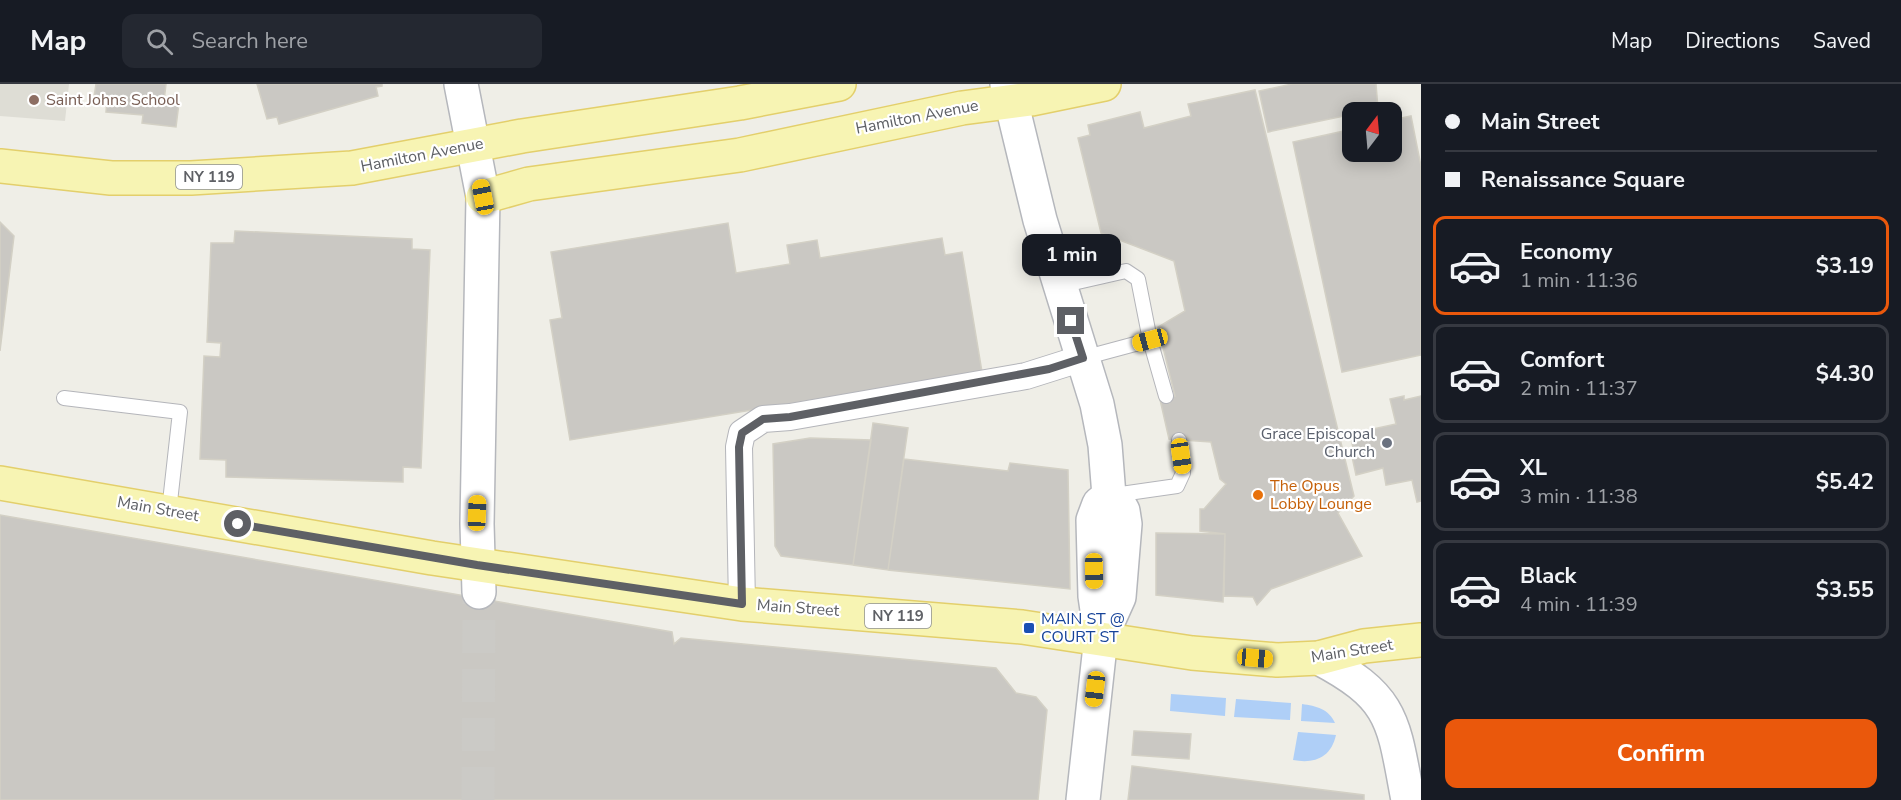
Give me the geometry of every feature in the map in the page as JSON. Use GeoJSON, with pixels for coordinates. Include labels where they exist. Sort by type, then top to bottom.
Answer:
{"type":"FeatureCollection","features":[{"type":"Feature","properties":{"kind":"main road","name":"Hamilton Avenue"},"geometry":{"type":"LineString","coordinates":[[0,166],[111,178],[192,178],[352,168],[473,145],[740,103],[839,84]]}},
{"type":"Feature","properties":{"kind":"main road","name":"Hamilton Avenue"},"geometry":{"type":"LineString","coordinates":[[483,197],[528,184],[740,155],[919,116],[1009,92],[1104,84]]}},
{"type":"Feature","properties":{"kind":"main road","name":"Main Street"},"geometry":{"type":"LineString","coordinates":[[0,483],[169,511],[478,579],[742,604],[1000,624],[1101,637],[1192,653],[1276,660],[1319,658],[1364,646],[1421,640]]}},
{"type":"Feature","properties":{"kind":"street"},"geometry":{"type":"LineString","coordinates":[[460,84],[483,197],[478,579]]}},
{"type":"Feature","properties":{"kind":"street"},"geometry":{"type":"LineString","coordinates":[[1009,92],[1040,220],[1101,423],[1109,495],[1099,504],[1093,520],[1095,596],[1101,637],[1083,800]]}},
{"type":"Feature","properties":{"kind":"street"},"geometry":{"type":"LineString","coordinates":[[742,604],[739,440],[742,433],[763,419],[790,417],[1026,376],[1083,358]]}},
{"type":"Feature","properties":{"kind":"street"},"geometry":{"type":"LineString","coordinates":[[1319,658],[1354,677],[1378,699],[1393,728],[1408,800]]}},
{"type":"Feature","properties":{"kind":"lane"},"geometry":{"type":"LineString","coordinates":[[1060,286],[1126,271],[1138,279],[1150,340],[1167,396]]}},
{"type":"Feature","properties":{"kind":"lane"},"geometry":{"type":"LineString","coordinates":[[1083,358],[1150,340]]}},
{"type":"Feature","properties":{"kind":"lane"},"geometry":{"type":"LineString","coordinates":[[64,398],[180,412],[169,511]]}},
{"type":"Feature","properties":{"kind":"lane"},"geometry":{"type":"LineString","coordinates":[[1109,495],[1177,486],[1184,473],[1179,440]]}},
{"type":"Feature","properties":{"kind":"shaded area","name":"Saint Johns School"},"geometry":{"type":"Polygon","coordinates":[[[0,84],[69,84],[65,121],[0,116],[0,84]]]}},
{"type":"Feature","properties":{"kind":"water"},"geometry":{"type":"Polygon","coordinates":[[[1171,694],[1226,698],[1225,716],[1170,711],[1171,694]]]}},
{"type":"Feature","properties":{"kind":"water"},"geometry":{"type":"Polygon","coordinates":[[[1236,699],[1291,703],[1290,720],[1234,717],[1236,699]]]}},
{"type":"Feature","properties":{"kind":"water"},"geometry":{"type":"Polygon","coordinates":[[[1302,704],[1326,711],[1335,723],[1301,721],[1302,704]]]}},
{"type":"Feature","properties":{"kind":"water"},"geometry":{"type":"Polygon","coordinates":[[[1298,732],[1336,735],[1334,743],[1326,754],[1315,760],[1301,761],[1293,760],[1298,732]]]}},
{"type":"Feature","properties":{"kind":"building"},"geometry":{"type":"Polygon","coordinates":[[[96,84],[166,84],[164,101],[179,103],[176,127],[142,123],[143,115],[106,112],[107,99],[94,97],[96,84]]]}},
{"type":"Feature","properties":{"kind":"building"},"geometry":{"type":"Polygon","coordinates":[[[257,84],[382,84],[382,86],[376,87],[378,96],[279,124],[277,117],[267,119],[257,84]]]}},
{"type":"Feature","properties":{"kind":"building"},"geometry":{"type":"Polygon","coordinates":[[[1292,84],[1376,84],[1377,102],[1342,102],[1342,117],[1268,132],[1259,91],[1292,84]]]}},
{"type":"Feature","properties":{"kind":"building"},"geometry":{"type":"Polygon","coordinates":[[[1255,90],[1354,496],[1338,513],[1362,556],[1271,589],[1257,605],[1253,597],[1224,596],[1225,534],[1200,531],[1200,509],[1204,509],[1226,484],[1220,479],[1211,442],[1169,439],[1159,395],[1175,396],[1158,327],[1185,311],[1174,261],[1101,233],[1078,138],[1090,135],[1088,125],[1140,112],[1144,128],[1191,116],[1188,104],[1255,90]]]}},
{"type":"Feature","properties":{"kind":"building"},"geometry":{"type":"Polygon","coordinates":[[[1411,116],[1421,166],[1421,355],[1342,372],[1293,142],[1342,131],[1342,162],[1402,162],[1402,118],[1411,116]]]}},
{"type":"Feature","properties":{"kind":"building"},"geometry":{"type":"Polygon","coordinates":[[[0,222],[14,236],[0,351],[0,222]]]}},
{"type":"Feature","properties":{"kind":"building"},"geometry":{"type":"Polygon","coordinates":[[[728,223],[736,273],[790,264],[787,245],[817,240],[820,258],[942,238],[945,255],[962,252],[982,372],[570,440],[550,320],[562,318],[551,252],[728,223]]]}},
{"type":"Feature","properties":{"kind":"building"},"geometry":{"type":"Polygon","coordinates":[[[235,231],[412,239],[412,249],[430,250],[421,468],[403,467],[403,482],[226,477],[226,460],[200,459],[204,356],[220,357],[221,343],[207,342],[211,243],[234,243],[235,231]]]}},
{"type":"Feature","properties":{"kind":"building","name":"Grace Episcopal Church"},"geometry":{"type":"Polygon","coordinates":[[[1404,396],[1404,400],[1421,396],[1421,501],[1417,502],[1412,480],[1386,485],[1383,468],[1356,475],[1351,452],[1354,452],[1350,434],[1396,424],[1390,399],[1404,396]]]}},
{"type":"Feature","properties":{"kind":"building"},"geometry":{"type":"Polygon","coordinates":[[[873,423],[908,428],[888,570],[853,565],[873,423]]]}},
{"type":"Feature","properties":{"kind":"building"},"geometry":{"type":"Polygon","coordinates":[[[810,438],[871,440],[853,565],[781,556],[775,546],[773,444],[810,438]]]}},
{"type":"Feature","properties":{"kind":"building"},"geometry":{"type":"Polygon","coordinates":[[[904,459],[1008,471],[1010,463],[1068,470],[1070,589],[888,570],[904,459]]]}},
{"type":"Feature","properties":{"kind":"building"},"geometry":{"type":"Polygon","coordinates":[[[0,515],[672,632],[674,644],[681,638],[996,668],[1016,693],[1036,697],[1047,710],[1038,800],[0,800],[0,515]]]}},
{"type":"Feature","properties":{"kind":"building"},"geometry":{"type":"Polygon","coordinates":[[[1156,533],[1225,534],[1223,602],[1156,595],[1156,533]]]}},
{"type":"Feature","properties":{"kind":"building"},"geometry":{"type":"Polygon","coordinates":[[[1134,731],[1191,734],[1189,759],[1132,755],[1134,731]]]}},
{"type":"Feature","properties":{"kind":"building"},"geometry":{"type":"Polygon","coordinates":[[[1132,766],[1364,795],[1364,800],[1128,800],[1132,766]]]}},
{"type":"Feature","properties":{"kind":"tunnel"},"geometry":{"type":"LineString","coordinates":[[478,800],[479,592]]}},
{"type":"Feature","properties":{"kind":"place","name":"Saint Johns School"},"geometry":{"type":"Point","coordinates":[34,100]}},
{"type":"Feature","properties":{"kind":"place","name":"Grace Episcopal Church"},"geometry":{"type":"Point","coordinates":[1387,443]}},
{"type":"Feature","properties":{"kind":"place","name":"The Opus Lobby Lounge"},"geometry":{"type":"Point","coordinates":[1258,495]}},
{"type":"Feature","properties":{"kind":"place","name":"MAIN ST @ COURT ST"},"geometry":{"type":"Point","coordinates":[1029,628]}},
{"type":"Feature","properties":{"kind":"route"},"geometry":{"type":"LineString","coordinates":[[238,524],[477,565],[742,604],[739,447],[742,433],[763,419],[790,417],[1026,376],[1083,358],[1071,321]]}}]}
